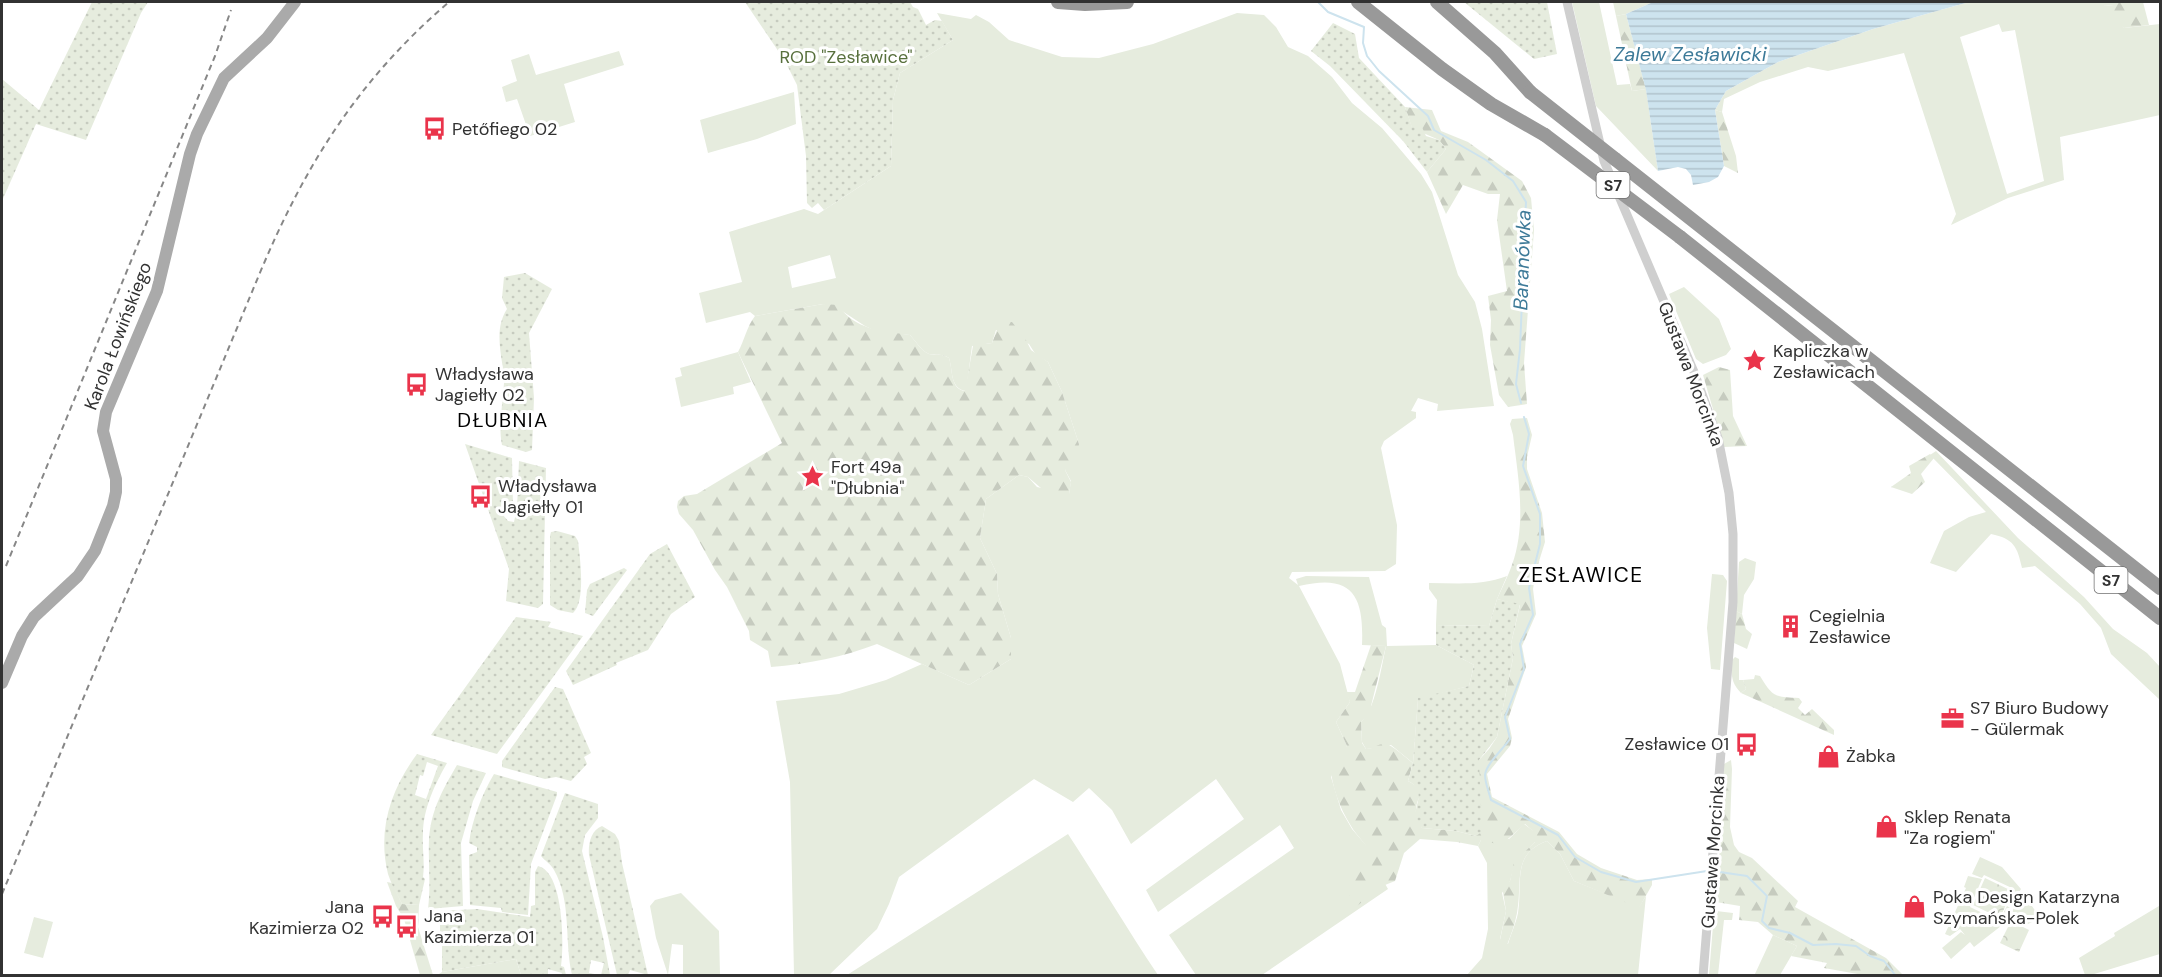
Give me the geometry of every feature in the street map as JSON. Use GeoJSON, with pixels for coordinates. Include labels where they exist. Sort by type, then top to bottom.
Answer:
{"type":"FeatureCollection","features":[{"type":"Feature","properties":{"kind":"highway"},"geometry":{"type":"LineString","coordinates":[[1058,2],[1085,4],[1127,2]]}},
{"type":"Feature","properties":{"kind":"highway","name":"S7"},"geometry":{"type":"LineString","coordinates":[[1358,2],[1442,69],[1491,104],[1545,135],[1680,237],[2160,618]]}},
{"type":"Feature","properties":{"kind":"highway","name":"S7"},"geometry":{"type":"LineString","coordinates":[[1441,5],[1494,53],[1530,92],[2160,588]]}},
{"type":"Feature","properties":{"kind":"main road","name":"Karola Łowińskiego"},"geometry":{"type":"LineString","coordinates":[[2,683],[22,636],[34,617],[78,576],[95,551],[113,506],[116,479],[103,431],[106,412],[157,291],[190,154],[197,134],[224,78],[267,38],[295,2]]}},
{"type":"Feature","properties":{"kind":"street","name":"Gustawa Morcinka"},"geometry":{"type":"LineString","coordinates":[[1567,2],[1604,161],[1694,372],[1718,438],[1728,485],[1733,534],[1733,593],[1703,975]]}},
{"type":"Feature","properties":{"kind":"green space"},"geometry":{"type":"Polygon","coordinates":[[[92,2],[148,2],[141,13],[86,140],[36,124],[2,201],[2,79],[39,110],[92,2]]]}},
{"type":"Feature","properties":{"kind":"green space","name":"ROD \"Zesławice\""},"geometry":{"type":"Polygon","coordinates":[[[745,2],[910,2],[918,9],[926,25],[935,20],[942,21],[953,40],[900,73],[893,100],[891,166],[824,210],[818,203],[812,208],[807,203],[806,156],[797,85],[785,61],[745,2]]]}},
{"type":"Feature","properties":{"kind":"green space"},"geometry":{"type":"Polygon","coordinates":[[[1464,2],[1547,2],[1557,54],[1534,59],[1464,2]]]}},
{"type":"Feature","properties":{"kind":"green space"},"geometry":{"type":"Polygon","coordinates":[[[1572,2],[1599,2],[1617,85],[1630,84],[1632,91],[1646,89],[1658,171],[1596,106],[1572,2]]]}},
{"type":"Feature","properties":{"kind":"green space"},"geometry":{"type":"Polygon","coordinates":[[[1613,2],[1653,2],[1616,16],[1613,2]]]}},
{"type":"Feature","properties":{"kind":"green space"},"geometry":{"type":"Polygon","coordinates":[[[1969,2],[2114,2],[2114,6],[2104,5],[2124,28],[2160,24],[2160,115],[2060,137],[2064,180],[2008,198],[1951,225],[1956,214],[1904,53],[1828,71],[1808,67],[1760,82],[1724,99],[1722,112],[1715,110],[1726,91],[1778,62],[1873,29],[1969,2]],[[1999,24],[1960,37],[2007,194],[2044,181],[2015,30],[2002,32],[1999,24]]]}},
{"type":"Feature","properties":{"kind":"green space"},"geometry":{"type":"Polygon","coordinates":[[[2114,2],[2143,2],[2149,25],[2124,28],[2109,18],[2104,5],[2114,6],[2114,2]]]}},
{"type":"Feature","properties":{"kind":"green space"},"geometry":{"type":"Polygon","coordinates":[[[937,13],[971,19],[976,15],[989,22],[1009,40],[1062,57],[1099,58],[1153,44],[1237,13],[1264,15],[1276,27],[1288,47],[1308,56],[1332,77],[1352,103],[1382,128],[1421,174],[1432,192],[1458,275],[1475,302],[1482,329],[1494,406],[1437,411],[1438,404],[1418,398],[1411,411],[1416,412],[1416,418],[1384,441],[1381,448],[1397,525],[1396,564],[1385,571],[1292,572],[1289,578],[1298,585],[1296,579],[1306,576],[1369,577],[1382,625],[1386,628],[1387,646],[1436,645],[1474,665],[1469,686],[1418,699],[1413,763],[1391,745],[1366,749],[1362,742],[1361,722],[1366,717],[1374,698],[1386,646],[1362,645],[1361,613],[1352,592],[1332,583],[1299,586],[1340,664],[1350,702],[1336,722],[1347,746],[1331,777],[1341,810],[1352,829],[1370,850],[1370,857],[1388,889],[1262,975],[1196,975],[1169,935],[1294,848],[1280,825],[1158,912],[1146,890],[1244,819],[1216,779],[1131,844],[1112,810],[1089,788],[1073,802],[1034,779],[899,877],[877,929],[829,975],[794,975],[790,782],[776,701],[839,694],[886,680],[922,664],[969,685],[1011,659],[1011,638],[998,594],[997,574],[980,538],[986,499],[1019,475],[1028,477],[1037,487],[1069,494],[1071,481],[1065,470],[1079,444],[1062,392],[1048,362],[1036,355],[1029,344],[996,330],[992,343],[972,346],[966,391],[957,387],[949,358],[926,352],[910,335],[878,332],[842,311],[823,304],[755,316],[750,312],[706,323],[699,293],[742,282],[729,232],[804,209],[818,214],[891,166],[893,100],[900,73],[953,40],[937,13]],[[830,255],[788,267],[792,288],[836,278],[830,255]]]}},
{"type":"Feature","properties":{"kind":"green space"},"geometry":{"type":"Polygon","coordinates":[[[1626,14],[1646,89],[1632,91],[1616,16],[1626,14]]]}},
{"type":"Feature","properties":{"kind":"green space"},"geometry":{"type":"Polygon","coordinates":[[[1333,23],[1355,34],[1359,58],[1405,107],[1412,127],[1421,125],[1426,136],[1439,140],[1446,149],[1427,172],[1403,141],[1330,66],[1311,51],[1333,23]]]}},
{"type":"Feature","properties":{"kind":"green space"},"geometry":{"type":"Polygon","coordinates":[[[619,51],[624,65],[564,84],[575,122],[530,136],[517,99],[506,102],[502,87],[517,81],[511,60],[529,54],[536,75],[619,51]]]}},
{"type":"Feature","properties":{"kind":"green space"},"geometry":{"type":"Polygon","coordinates":[[[794,92],[796,124],[757,139],[708,153],[700,120],[794,92]]]}},
{"type":"Feature","properties":{"kind":"green space"},"geometry":{"type":"Polygon","coordinates":[[[1405,107],[1432,110],[1441,131],[1468,142],[1522,181],[1531,198],[1534,230],[1524,363],[1527,404],[1508,407],[1499,395],[1490,345],[1491,320],[1488,296],[1507,291],[1497,220],[1500,194],[1488,194],[1463,185],[1446,214],[1427,172],[1446,149],[1439,140],[1412,128],[1405,107]]]}},
{"type":"Feature","properties":{"kind":"green space"},"geometry":{"type":"Polygon","coordinates":[[[1715,110],[1722,112],[1736,156],[1738,173],[1724,166],[1715,110]]]}},
{"type":"Feature","properties":{"kind":"green space"},"geometry":{"type":"Polygon","coordinates":[[[525,273],[552,289],[529,333],[534,398],[532,450],[526,452],[502,445],[504,374],[499,336],[507,309],[502,298],[504,277],[525,273]]]}},
{"type":"Feature","properties":{"kind":"green space"},"geometry":{"type":"Polygon","coordinates":[[[1684,287],[1719,319],[1731,349],[1726,355],[1703,364],[1696,359],[1669,294],[1684,287]]]}},
{"type":"Feature","properties":{"kind":"green space"},"geometry":{"type":"Polygon","coordinates":[[[823,304],[838,305],[852,320],[870,328],[910,335],[926,352],[949,358],[954,383],[960,390],[965,391],[974,340],[980,339],[985,344],[992,343],[1000,325],[1012,322],[1031,350],[1048,362],[1062,392],[1079,444],[1077,461],[1065,470],[1071,482],[1069,494],[1055,500],[1028,477],[1019,475],[986,499],[980,538],[997,574],[998,594],[1011,638],[1011,659],[969,685],[877,644],[825,659],[771,667],[768,651],[750,640],[749,631],[727,587],[693,530],[679,514],[678,501],[684,496],[697,494],[782,443],[738,352],[752,320],[755,316],[823,304]]]}},
{"type":"Feature","properties":{"kind":"green space"},"geometry":{"type":"Polygon","coordinates":[[[738,352],[751,382],[733,387],[734,394],[681,407],[675,378],[682,376],[680,368],[738,352]]]}},
{"type":"Feature","properties":{"kind":"green space"},"geometry":{"type":"Polygon","coordinates":[[[1719,367],[1730,370],[1733,416],[1747,446],[1724,447],[1703,375],[1719,367]]]}},
{"type":"Feature","properties":{"kind":"green space"},"geometry":{"type":"Polygon","coordinates":[[[1527,418],[1532,435],[1513,435],[1510,424],[1512,419],[1527,418]]]}},
{"type":"Feature","properties":{"kind":"green space"},"geometry":{"type":"Polygon","coordinates":[[[1513,435],[1532,435],[1527,469],[1542,513],[1545,542],[1533,589],[1536,614],[1522,646],[1526,667],[1508,719],[1512,738],[1510,746],[1487,774],[1492,797],[1559,832],[1577,854],[1601,868],[1637,880],[1652,879],[1652,885],[1639,908],[1574,881],[1560,854],[1547,841],[1528,854],[1523,862],[1517,913],[1507,945],[1500,940],[1506,911],[1502,886],[1510,881],[1514,862],[1535,842],[1534,832],[1525,824],[1501,845],[1481,840],[1478,846],[1420,839],[1404,853],[1395,881],[1385,885],[1373,884],[1362,902],[1356,907],[1349,903],[1350,869],[1370,857],[1340,804],[1332,781],[1330,764],[1347,746],[1336,722],[1350,702],[1346,692],[1355,692],[1371,645],[1386,646],[1371,706],[1373,712],[1361,722],[1362,743],[1366,749],[1387,744],[1413,763],[1408,781],[1420,791],[1416,812],[1422,828],[1456,831],[1476,836],[1479,760],[1497,737],[1513,658],[1511,644],[1520,605],[1497,599],[1512,565],[1519,533],[1520,500],[1513,435]]]}},
{"type":"Feature","properties":{"kind":"green space"},"geometry":{"type":"Polygon","coordinates":[[[465,444],[512,458],[513,507],[506,507],[503,515],[508,521],[514,522],[517,508],[519,461],[546,468],[543,604],[538,608],[506,601],[509,569],[465,444]]]}},
{"type":"Feature","properties":{"kind":"green space"},"geometry":{"type":"Polygon","coordinates":[[[1936,451],[2018,538],[2084,597],[2113,629],[2147,653],[2160,667],[2160,700],[2111,654],[2101,628],[2080,604],[2035,566],[2022,568],[2016,549],[2005,538],[1991,534],[1956,572],[1930,563],[1944,531],[1969,517],[1986,512],[1930,455],[1936,451]]]}},
{"type":"Feature","properties":{"kind":"green space"},"geometry":{"type":"Polygon","coordinates":[[[1930,454],[1934,458],[1921,474],[1925,482],[1912,494],[1891,487],[1911,473],[1909,466],[1930,454]]]}},
{"type":"Feature","properties":{"kind":"green space"},"geometry":{"type":"Polygon","coordinates":[[[557,531],[575,536],[578,541],[581,590],[580,599],[573,613],[558,610],[550,605],[550,536],[551,532],[557,531]]]}},
{"type":"Feature","properties":{"kind":"green space"},"geometry":{"type":"Polygon","coordinates":[[[667,544],[695,597],[671,614],[648,650],[573,685],[566,671],[650,554],[667,544]]]}},
{"type":"Feature","properties":{"kind":"green space"},"geometry":{"type":"Polygon","coordinates":[[[1745,558],[1756,562],[1754,579],[1744,595],[1742,614],[1736,611],[1739,562],[1745,558]]]}},
{"type":"Feature","properties":{"kind":"green space"},"geometry":{"type":"Polygon","coordinates":[[[624,568],[627,570],[593,616],[585,613],[587,590],[590,584],[624,568]]]}},
{"type":"Feature","properties":{"kind":"green space"},"geometry":{"type":"Polygon","coordinates":[[[1712,574],[1723,575],[1727,581],[1720,670],[1711,669],[1707,628],[1712,574]]]}},
{"type":"Feature","properties":{"kind":"green space"},"geometry":{"type":"Polygon","coordinates":[[[1507,576],[1489,626],[1436,625],[1437,600],[1429,589],[1429,583],[1478,583],[1507,576]]]}},
{"type":"Feature","properties":{"kind":"green space"},"geometry":{"type":"Polygon","coordinates":[[[1497,599],[1520,604],[1511,644],[1513,658],[1497,737],[1479,760],[1482,832],[1476,836],[1456,831],[1422,828],[1415,817],[1419,796],[1417,788],[1408,781],[1413,763],[1418,698],[1469,686],[1474,665],[1436,645],[1436,625],[1489,626],[1497,599]]]}},
{"type":"Feature","properties":{"kind":"green space"},"geometry":{"type":"Polygon","coordinates":[[[1736,611],[1742,614],[1746,629],[1752,634],[1747,649],[1734,643],[1736,611]]]}},
{"type":"Feature","properties":{"kind":"green space"},"geometry":{"type":"Polygon","coordinates":[[[516,617],[551,622],[548,627],[583,636],[497,754],[431,735],[516,617]]]}},
{"type":"Feature","properties":{"kind":"green space"},"geometry":{"type":"Polygon","coordinates":[[[1735,657],[1739,659],[1739,680],[1743,680],[1746,689],[1741,693],[1732,678],[1732,660],[1735,657]]]}},
{"type":"Feature","properties":{"kind":"green space"},"geometry":{"type":"Polygon","coordinates":[[[1755,675],[1760,676],[1775,695],[1799,698],[1802,702],[1798,708],[1805,715],[1812,709],[1834,730],[1834,735],[1741,693],[1746,689],[1743,680],[1754,679],[1755,675]]]}},
{"type":"Feature","properties":{"kind":"green space"},"geometry":{"type":"Polygon","coordinates":[[[555,687],[563,689],[591,753],[584,757],[587,764],[571,781],[556,777],[545,779],[502,767],[502,761],[555,687]]]}},
{"type":"Feature","properties":{"kind":"green space"},"geometry":{"type":"Polygon","coordinates":[[[417,754],[447,763],[434,788],[425,815],[423,877],[425,879],[419,905],[402,904],[389,878],[385,858],[385,826],[393,796],[417,754]],[[427,762],[423,776],[420,775],[415,795],[426,799],[438,766],[427,762]]]}},
{"type":"Feature","properties":{"kind":"green space"},"geometry":{"type":"Polygon","coordinates":[[[1731,760],[1730,827],[1734,845],[1739,852],[1752,858],[1798,901],[1795,907],[1886,958],[1903,975],[1863,975],[1824,968],[1827,963],[1791,956],[1797,946],[1773,935],[1758,922],[1739,920],[1740,906],[1716,902],[1721,828],[1718,822],[1724,764],[1731,760]]]}},
{"type":"Feature","properties":{"kind":"green space"},"geometry":{"type":"Polygon","coordinates":[[[457,765],[486,773],[473,801],[461,843],[463,906],[428,909],[430,828],[438,800],[457,765]]]}},
{"type":"Feature","properties":{"kind":"green space"},"geometry":{"type":"Polygon","coordinates":[[[494,774],[557,792],[531,864],[528,915],[502,912],[501,908],[470,905],[469,855],[477,852],[477,847],[469,843],[470,834],[478,807],[494,774]]]}},
{"type":"Feature","properties":{"kind":"green space"},"geometry":{"type":"Polygon","coordinates":[[[565,793],[598,804],[598,818],[585,835],[582,851],[610,975],[601,975],[604,963],[591,960],[589,973],[600,975],[572,975],[560,882],[554,870],[541,856],[565,793]]]}},
{"type":"Feature","properties":{"kind":"green space"},"geometry":{"type":"Polygon","coordinates":[[[1524,824],[1535,832],[1535,842],[1515,862],[1510,881],[1502,893],[1506,911],[1500,939],[1508,944],[1516,921],[1523,862],[1536,847],[1547,841],[1560,854],[1574,881],[1639,907],[1646,896],[1638,975],[1466,976],[1482,958],[1488,929],[1487,863],[1478,846],[1481,840],[1509,839],[1524,824]]]}},
{"type":"Feature","properties":{"kind":"green space"},"geometry":{"type":"Polygon","coordinates":[[[602,826],[615,834],[619,841],[648,975],[630,970],[628,975],[617,975],[589,855],[591,838],[602,826]]]}},
{"type":"Feature","properties":{"kind":"green space"},"geometry":{"type":"Polygon","coordinates":[[[1068,834],[1158,975],[847,975],[1068,834]]]}},
{"type":"Feature","properties":{"kind":"green space"},"geometry":{"type":"Polygon","coordinates":[[[1980,857],[2002,867],[2021,889],[2012,905],[2008,904],[2014,889],[1984,875],[1982,878],[1972,874],[1980,857]]]}},
{"type":"Feature","properties":{"kind":"green space"},"geometry":{"type":"Polygon","coordinates":[[[538,866],[547,871],[557,895],[562,927],[561,966],[564,967],[566,975],[548,969],[548,975],[521,975],[516,959],[442,972],[442,942],[477,936],[478,931],[440,936],[440,911],[477,909],[530,917],[531,906],[535,905],[535,872],[538,866]]]}},
{"type":"Feature","properties":{"kind":"green space"},"geometry":{"type":"Polygon","coordinates":[[[1968,876],[1982,879],[1970,907],[1999,921],[2007,906],[2010,908],[2001,926],[1974,947],[1970,942],[1951,959],[1942,948],[1961,932],[1965,935],[1960,929],[1950,936],[1945,934],[1966,888],[1964,887],[1968,876]]]}},
{"type":"Feature","properties":{"kind":"green space"},"geometry":{"type":"Polygon","coordinates":[[[1985,878],[2012,891],[2000,918],[1973,905],[1985,878]]]}},
{"type":"Feature","properties":{"kind":"green space"},"geometry":{"type":"Polygon","coordinates":[[[387,882],[392,883],[402,904],[419,905],[418,927],[433,975],[420,975],[404,919],[396,906],[387,882]]]}},
{"type":"Feature","properties":{"kind":"green space"},"geometry":{"type":"Polygon","coordinates":[[[2022,891],[2040,918],[2026,925],[2010,916],[2022,891]]]}},
{"type":"Feature","properties":{"kind":"green space"},"geometry":{"type":"Polygon","coordinates":[[[681,893],[719,931],[720,975],[683,975],[683,945],[672,944],[668,975],[656,938],[650,906],[655,900],[681,893]]]}},
{"type":"Feature","properties":{"kind":"green space"},"geometry":{"type":"Polygon","coordinates":[[[2159,906],[2160,954],[2085,975],[2079,958],[2115,936],[2114,933],[2159,906]]]}},
{"type":"Feature","properties":{"kind":"green space"},"geometry":{"type":"Polygon","coordinates":[[[1716,911],[1733,913],[1732,920],[1724,920],[1718,975],[1709,975],[1714,913],[1716,911]]]}},
{"type":"Feature","properties":{"kind":"green space"},"geometry":{"type":"Polygon","coordinates":[[[34,917],[53,922],[43,958],[24,953],[34,917]]]}},
{"type":"Feature","properties":{"kind":"green space"},"geometry":{"type":"Polygon","coordinates":[[[2011,921],[2029,930],[2019,952],[2000,943],[2011,921]]]}},
{"type":"Feature","properties":{"kind":"green space"},"geometry":{"type":"Polygon","coordinates":[[[1773,935],[1797,946],[1780,975],[1754,976],[1773,935]]]}},
{"type":"Feature","properties":{"kind":"green space"},"geometry":{"type":"Polygon","coordinates":[[[516,959],[521,975],[439,976],[442,972],[516,959]]]}},
{"type":"Feature","properties":{"kind":"water","name":"Zalew Zesławicki"},"geometry":{"type":"Polygon","coordinates":[[[1653,2],[1969,2],[1873,29],[1778,62],[1726,91],[1715,110],[1724,166],[1718,177],[1709,182],[1693,185],[1691,175],[1686,169],[1678,167],[1658,171],[1646,90],[1626,14],[1653,2]]]}},
{"type":"Feature","properties":{"kind":"waterway","name":"Baranówka"},"geometry":{"type":"LineString","coordinates":[[1318,2],[1328,12],[1364,27],[1363,43],[1367,56],[1379,71],[1428,116],[1434,130],[1486,160],[1513,181],[1526,202],[1520,349],[1516,384],[1521,403]]}},
{"type":"Feature","properties":{"kind":"waterway","name":"Baranówka"},"geometry":{"type":"LineString","coordinates":[[1524,417],[1529,434],[1523,466],[1540,514],[1540,544],[1529,588],[1533,615],[1520,644],[1524,669],[1505,717],[1510,739],[1492,761],[1485,775],[1491,800],[1558,835],[1575,857],[1601,872],[1636,882],[1707,871]]}},
{"type":"Feature","properties":{"kind":"waterway","name":"Baranówka"},"geometry":{"type":"LineString","coordinates":[[1713,871],[1747,876],[1767,896],[1762,921],[1769,928],[1790,933],[1813,945],[1856,946],[1870,956],[1884,961],[1896,976]]}},
{"type":"Feature","properties":{"kind":"railway"},"geometry":{"type":"LineString","coordinates":[[2,894],[259,275],[295,197],[315,161],[361,94],[387,62],[449,2]]}},
{"type":"Feature","properties":{"kind":"railway"},"geometry":{"type":"LineString","coordinates":[[6,566],[215,56],[231,10]]}},
{"type":"Feature","properties":{"kind":"place","name":"Petőfiego 02"},"geometry":{"type":"Point","coordinates":[434,129]}},
{"type":"Feature","properties":{"kind":"place","name":"Kapliczka w Zesławicach"},"geometry":{"type":"Point","coordinates":[1755,361]}},
{"type":"Feature","properties":{"kind":"place","name":"Władysława Jagiełły 02"},"geometry":{"type":"Point","coordinates":[417,384]}},
{"type":"Feature","properties":{"kind":"place","name":"Fort 49a \"Dłubnia\""},"geometry":{"type":"Point","coordinates":[813,477]}},
{"type":"Feature","properties":{"kind":"place","name":"Władysława Jagiełły 01"},"geometry":{"type":"Point","coordinates":[480,496]}},
{"type":"Feature","properties":{"kind":"place","name":"Cegielnia Zesławice"},"geometry":{"type":"Point","coordinates":[1791,626]}},
{"type":"Feature","properties":{"kind":"place","name":"S7 Biuro Budowy - Gülermak"},"geometry":{"type":"Point","coordinates":[1952,718]}},
{"type":"Feature","properties":{"kind":"place","name":"Zesławice 01"},"geometry":{"type":"Point","coordinates":[1747,744]}},
{"type":"Feature","properties":{"kind":"place","name":"Żabka"},"geometry":{"type":"Point","coordinates":[1828,756]}},
{"type":"Feature","properties":{"kind":"place","name":"Sklep Renata \"Za rogiem\""},"geometry":{"type":"Point","coordinates":[1886,827]}},
{"type":"Feature","properties":{"kind":"place","name":"Poka Design Katarzyna Szymańska-Polek"},"geometry":{"type":"Point","coordinates":[1915,907]}},
{"type":"Feature","properties":{"kind":"place","name":"Jana Kazimierza 02"},"geometry":{"type":"Point","coordinates":[382,917]}},
{"type":"Feature","properties":{"kind":"place","name":"Jana Kazimierza 01"},"geometry":{"type":"Point","coordinates":[406,926]}},
{"type":"Feature","properties":{"kind":"district","name":"DŁUBNIA"},"geometry":{"type":"Point","coordinates":[503,420]}},
{"type":"Feature","properties":{"kind":"district","name":"ZESŁAWICE"},"geometry":{"type":"Point","coordinates":[1581,575]}}]}
